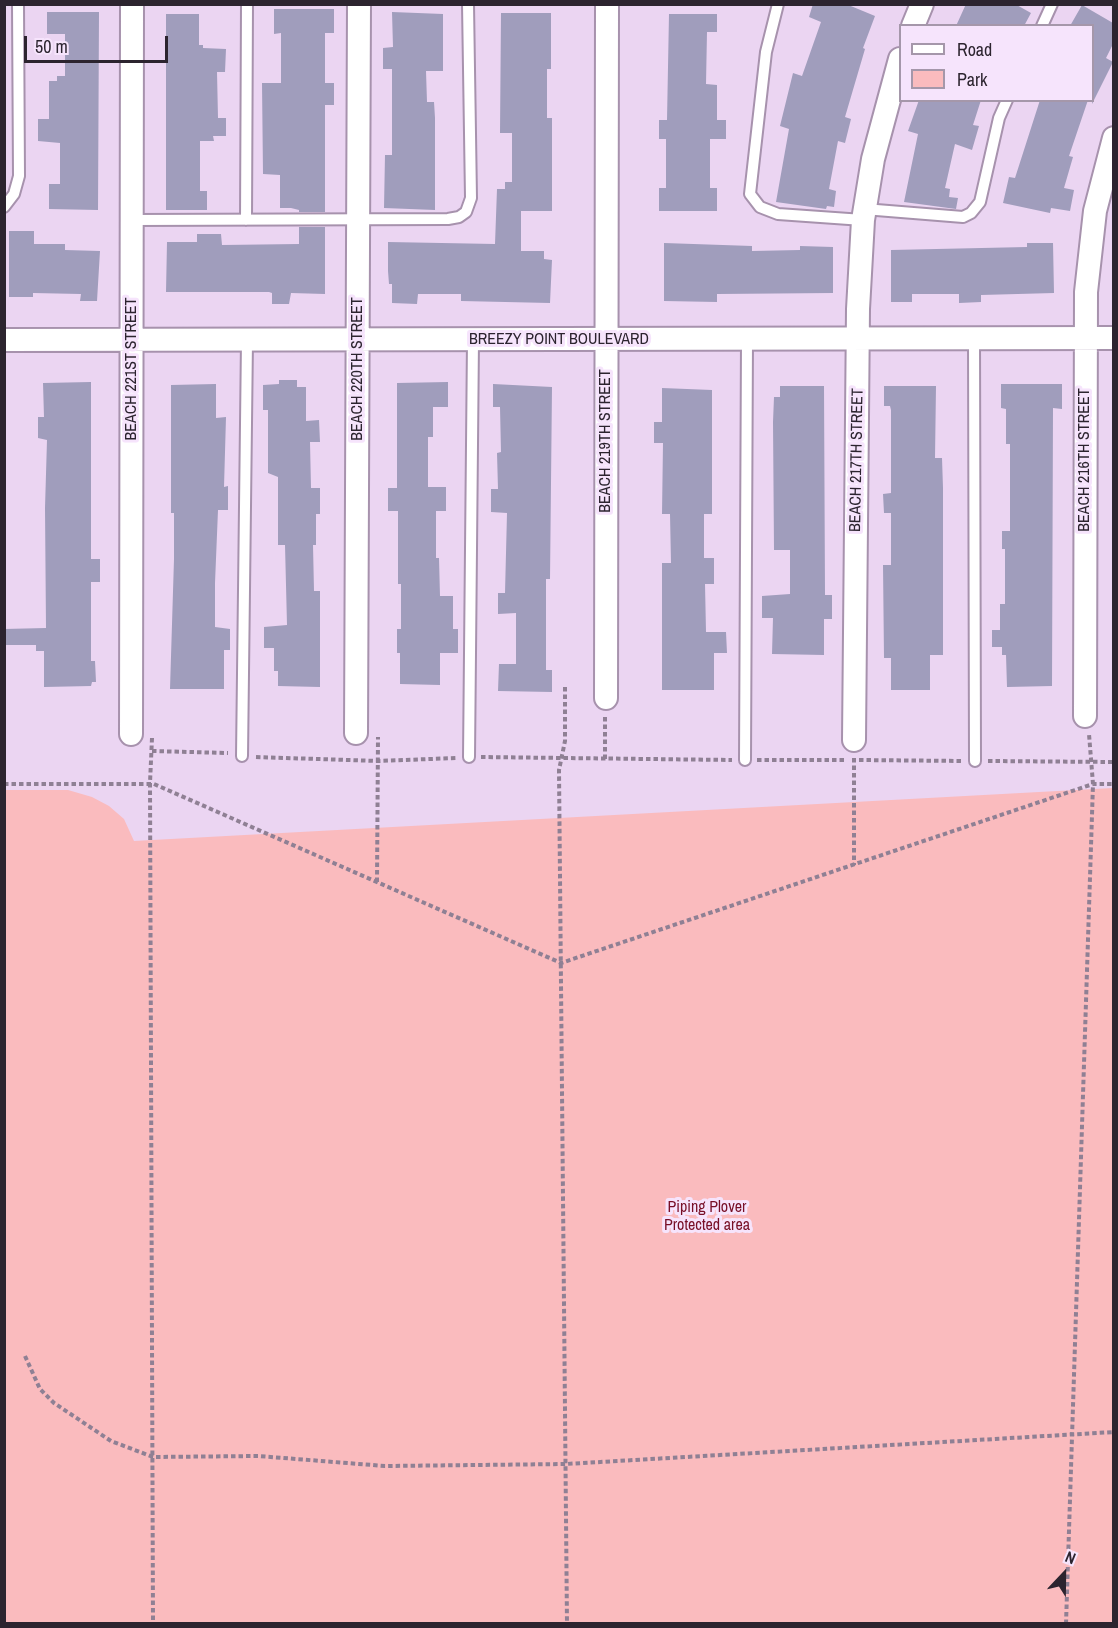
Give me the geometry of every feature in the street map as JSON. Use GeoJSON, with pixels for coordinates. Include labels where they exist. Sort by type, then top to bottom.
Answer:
{"type":"FeatureCollection","features":[{"type":"Feature","properties":{"kind":"street","name":"BEACH 221ST STREET"},"geometry":{"type":"LineString","coordinates":[[132,4],[133,340],[142,736]]}},
{"type":"Feature","properties":{"kind":"street","name":"BEACH 220TH STREET"},"geometry":{"type":"LineString","coordinates":[[358,4],[358,340],[367,735]]}},
{"type":"Feature","properties":{"kind":"street","name":"BEACH 219TH STREET"},"geometry":{"type":"LineString","coordinates":[[606,698],[607,4]]}},
{"type":"Feature","properties":{"kind":"street"},"geometry":{"type":"LineString","coordinates":[[914,24],[922,4]]}},
{"type":"Feature","properties":{"kind":"street","name":"BEACH 217TH STREET"},"geometry":{"type":"LineString","coordinates":[[854,750],[858,340],[863,214],[881,124],[899,62]]}},
{"type":"Feature","properties":{"kind":"street","name":"BEACH 216TH STREET"},"geometry":{"type":"LineString","coordinates":[[1085,716],[1085,339],[1091,237],[1105,164],[1113,138]]}},
{"type":"Feature","properties":{"kind":"street","name":"BREEZY POINT BOULEVARD"},"geometry":{"type":"LineString","coordinates":[[4,340],[1113,338]]}},
{"type":"Feature","properties":{"kind":"lane"},"geometry":{"type":"LineString","coordinates":[[4,207],[14,194],[19,176],[18,4]]}},
{"type":"Feature","properties":{"kind":"lane"},"geometry":{"type":"LineString","coordinates":[[246,220],[247,4]]}},
{"type":"Feature","properties":{"kind":"lane"},"geometry":{"type":"LineString","coordinates":[[132,220],[358,220],[459,217],[470,205],[468,4]]}},
{"type":"Feature","properties":{"kind":"lane"},"geometry":{"type":"LineString","coordinates":[[778,4],[766,52],[750,194],[760,207],[778,214],[963,217],[971,213],[980,202],[999,118],[1006,102]]}},
{"type":"Feature","properties":{"kind":"lane"},"geometry":{"type":"LineString","coordinates":[[1043,24],[1052,4]]}},
{"type":"Feature","properties":{"kind":"lane"},"geometry":{"type":"LineString","coordinates":[[974,339],[975,761]]}},
{"type":"Feature","properties":{"kind":"lane"},"geometry":{"type":"LineString","coordinates":[[242,756],[247,340]]}},
{"type":"Feature","properties":{"kind":"lane"},"geometry":{"type":"LineString","coordinates":[[469,757],[473,340]]}},
{"type":"Feature","properties":{"kind":"lane"},"geometry":{"type":"LineString","coordinates":[[745,760],[747,340]]}},
{"type":"Feature","properties":{"kind":"path"},"geometry":{"type":"LineString","coordinates":[[565,687],[565,741],[559,770],[567,1623]]}},
{"type":"Feature","properties":{"kind":"path"},"geometry":{"type":"LineString","coordinates":[[605,759],[606,698]]}},
{"type":"Feature","properties":{"kind":"path"},"geometry":{"type":"LineString","coordinates":[[1066,1623],[1093,784],[1085,716]]}},
{"type":"Feature","properties":{"kind":"path"},"geometry":{"type":"LineString","coordinates":[[367,735],[378,761],[377,882]]}},
{"type":"Feature","properties":{"kind":"path"},"geometry":{"type":"LineString","coordinates":[[142,736],[152,751],[150,783],[153,1623]]}},
{"type":"Feature","properties":{"kind":"path"},"geometry":{"type":"LineString","coordinates":[[854,750],[854,866]]}},
{"type":"Feature","properties":{"kind":"path"},"geometry":{"type":"LineString","coordinates":[[152,751],[219,751],[242,756],[378,761],[469,757],[745,760],[854,750],[975,761],[1113,762]]}},
{"type":"Feature","properties":{"kind":"path"},"geometry":{"type":"LineString","coordinates":[[4,784],[150,783],[561,963],[1093,784],[1113,784]]}},
{"type":"Feature","properties":{"kind":"path"},"geometry":{"type":"LineString","coordinates":[[25,1356],[40,1389],[54,1403],[111,1441],[153,1457],[278,1457],[385,1466],[566,1464],[1113,1432]]}},
{"type":"Feature","properties":{"kind":"green space","name":"Piping Plover Protected area"},"geometry":{"type":"Polygon","coordinates":[[[1113,788],[1113,1623],[5,1623],[5,790],[68,790],[92,797],[109,806],[124,819],[134,841],[1113,788]]]}},
{"type":"Feature","properties":{"kind":"building"},"geometry":{"type":"Polygon","coordinates":[[[813,4],[846,4],[875,16],[863,48],[865,49],[845,117],[851,119],[845,143],[838,141],[829,189],[836,191],[834,207],[827,206],[826,209],[776,202],[789,129],[780,126],[793,73],[802,76],[821,22],[809,17],[813,4]]]}},
{"type":"Feature","properties":{"kind":"building"},"geometry":{"type":"Polygon","coordinates":[[[966,4],[1015,4],[1031,13],[1025,24],[957,24],[966,4]]]}},
{"type":"Feature","properties":{"kind":"building"},"geometry":{"type":"Polygon","coordinates":[[[1082,5],[1113,23],[1113,44],[1106,58],[1113,62],[1094,100],[1094,24],[1071,24],[1082,5]]]}},
{"type":"Feature","properties":{"kind":"building"},"geometry":{"type":"Polygon","coordinates":[[[274,9],[334,9],[334,33],[325,33],[325,83],[334,83],[334,105],[325,105],[325,212],[299,212],[291,208],[280,208],[280,175],[263,174],[262,83],[281,83],[281,33],[274,34],[274,9]]]}},
{"type":"Feature","properties":{"kind":"building"},"geometry":{"type":"Polygon","coordinates":[[[47,12],[99,12],[98,210],[49,209],[49,184],[60,184],[60,143],[38,141],[38,119],[49,119],[49,81],[57,81],[57,76],[65,76],[65,34],[47,34],[47,12]]]}},
{"type":"Feature","properties":{"kind":"building"},"geometry":{"type":"Polygon","coordinates":[[[392,12],[443,14],[443,71],[426,71],[427,102],[434,102],[435,210],[384,208],[385,155],[392,155],[392,69],[383,69],[383,48],[393,47],[392,12]]]}},
{"type":"Feature","properties":{"kind":"building"},"geometry":{"type":"Polygon","coordinates":[[[501,13],[551,13],[551,69],[547,69],[547,118],[552,118],[552,211],[521,211],[521,251],[544,251],[544,259],[552,260],[550,303],[461,301],[461,294],[418,294],[417,304],[392,303],[392,284],[389,284],[388,271],[388,242],[495,244],[497,189],[505,189],[505,182],[512,182],[512,133],[500,133],[501,13]]]}},
{"type":"Feature","properties":{"kind":"building"},"geometry":{"type":"Polygon","coordinates":[[[166,14],[199,14],[199,45],[203,45],[203,48],[226,49],[225,72],[217,72],[218,118],[226,118],[226,136],[213,136],[214,141],[200,141],[200,191],[207,191],[207,210],[166,210],[166,14]]]}},
{"type":"Feature","properties":{"kind":"building"},"geometry":{"type":"Polygon","coordinates":[[[669,14],[717,14],[717,32],[707,32],[706,84],[717,85],[717,120],[726,120],[726,139],[710,139],[710,188],[717,188],[717,211],[659,211],[659,188],[666,188],[666,139],[659,139],[659,120],[667,120],[669,14]]]}},
{"type":"Feature","properties":{"kind":"building"},"geometry":{"type":"Polygon","coordinates":[[[918,102],[980,102],[973,125],[979,126],[972,150],[955,144],[945,188],[950,189],[949,197],[958,198],[956,209],[904,202],[918,134],[908,131],[918,102]]]}},
{"type":"Feature","properties":{"kind":"building"},"geometry":{"type":"Polygon","coordinates":[[[1039,102],[1087,102],[1069,156],[1073,157],[1064,188],[1074,190],[1070,211],[1051,208],[1050,213],[1003,203],[1009,177],[1015,178],[1039,102]]]}},
{"type":"Feature","properties":{"kind":"building"},"geometry":{"type":"Polygon","coordinates":[[[299,227],[325,227],[325,294],[291,293],[289,304],[272,304],[272,293],[269,292],[166,292],[167,242],[197,242],[197,234],[221,234],[222,245],[299,244],[299,227]]]}},
{"type":"Feature","properties":{"kind":"building"},"geometry":{"type":"Polygon","coordinates":[[[9,231],[34,231],[34,244],[65,244],[65,250],[100,251],[97,301],[80,301],[81,294],[33,293],[33,297],[9,297],[9,231]]]}},
{"type":"Feature","properties":{"kind":"building"},"geometry":{"type":"Polygon","coordinates":[[[664,243],[752,246],[752,251],[800,250],[800,246],[833,247],[833,293],[717,294],[717,302],[664,301],[664,243]]]}},
{"type":"Feature","properties":{"kind":"building"},"geometry":{"type":"Polygon","coordinates":[[[1027,243],[1053,243],[1054,293],[981,295],[981,302],[959,303],[959,294],[912,294],[912,302],[891,302],[891,250],[1027,247],[1027,243]]]}},
{"type":"Feature","properties":{"kind":"building"},"geometry":{"type":"Polygon","coordinates":[[[279,380],[297,380],[297,387],[306,387],[306,421],[319,420],[320,442],[310,442],[311,488],[320,488],[320,514],[316,514],[316,545],[313,545],[314,591],[320,591],[320,687],[278,686],[278,671],[274,671],[274,648],[264,648],[264,627],[287,625],[285,545],[278,545],[278,477],[268,473],[268,410],[263,410],[263,385],[279,384],[279,380]]]}},
{"type":"Feature","properties":{"kind":"building"},"geometry":{"type":"Polygon","coordinates":[[[91,382],[91,559],[100,559],[100,582],[91,582],[91,661],[95,661],[96,682],[92,682],[91,686],[44,687],[44,651],[36,651],[36,645],[4,645],[4,629],[46,628],[47,440],[38,438],[38,417],[44,417],[43,383],[91,382]]]}},
{"type":"Feature","properties":{"kind":"building"},"geometry":{"type":"Polygon","coordinates":[[[448,382],[448,407],[433,407],[433,437],[428,437],[428,487],[446,487],[446,511],[436,511],[436,558],[439,558],[440,596],[453,596],[453,629],[458,629],[458,653],[440,653],[440,685],[400,684],[400,653],[397,653],[397,629],[401,629],[401,584],[398,584],[398,511],[388,511],[388,488],[397,488],[397,383],[448,382]]]}},
{"type":"Feature","properties":{"kind":"building"},"geometry":{"type":"Polygon","coordinates":[[[216,384],[216,418],[226,417],[224,487],[228,486],[228,510],[218,510],[215,627],[230,629],[230,650],[224,650],[224,689],[170,689],[174,559],[174,513],[171,513],[171,385],[216,384]]]}},
{"type":"Feature","properties":{"kind":"building"},"geometry":{"type":"Polygon","coordinates":[[[493,384],[552,387],[550,579],[546,579],[546,670],[552,670],[552,692],[498,691],[499,664],[516,664],[516,613],[498,614],[498,593],[505,593],[507,513],[491,512],[491,489],[498,489],[497,453],[501,452],[500,407],[493,407],[493,384]]]}},
{"type":"Feature","properties":{"kind":"building"},"geometry":{"type":"Polygon","coordinates":[[[1001,384],[1062,384],[1062,409],[1053,408],[1052,686],[1007,687],[1006,655],[1002,655],[1002,647],[992,647],[992,630],[1000,630],[1000,604],[1005,604],[1005,549],[1002,549],[1002,531],[1010,531],[1010,444],[1006,444],[1006,409],[1001,408],[1001,384]]]}},
{"type":"Feature","properties":{"kind":"building"},"geometry":{"type":"Polygon","coordinates":[[[780,386],[824,386],[825,595],[832,595],[832,619],[824,619],[824,655],[772,654],[773,618],[762,618],[762,596],[790,594],[790,550],[774,550],[773,422],[774,397],[780,397],[780,386]]]}},
{"type":"Feature","properties":{"kind":"building"},"geometry":{"type":"Polygon","coordinates":[[[884,386],[936,386],[935,458],[942,458],[943,488],[943,655],[930,655],[930,690],[891,690],[891,658],[884,658],[883,565],[891,565],[891,513],[884,513],[883,494],[891,493],[891,410],[890,406],[884,406],[884,386]]]}},
{"type":"Feature","properties":{"kind":"building"},"geometry":{"type":"Polygon","coordinates":[[[662,388],[712,390],[712,514],[704,514],[704,558],[714,558],[714,584],[705,584],[706,632],[726,632],[727,653],[714,653],[714,690],[662,690],[662,563],[671,563],[670,514],[662,514],[663,443],[654,443],[654,422],[662,422],[662,388]]]}}]}
